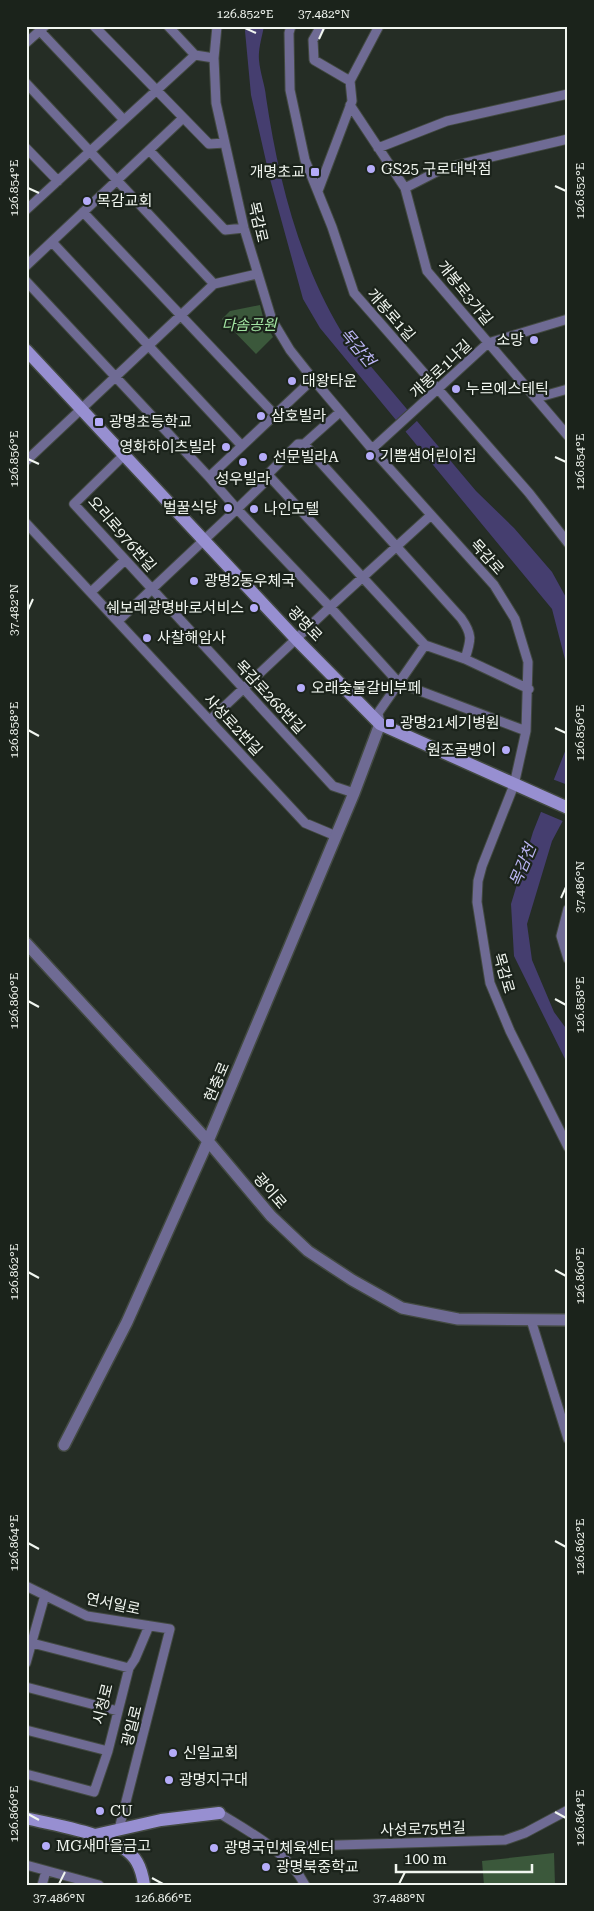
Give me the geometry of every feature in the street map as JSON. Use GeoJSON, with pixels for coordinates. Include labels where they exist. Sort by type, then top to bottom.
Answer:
{"type":"FeatureCollection","features":[{"type":"Feature","properties":{"kind":"main road","name":"광명로"},"geometry":{"type":"LineString","coordinates":[[26,350],[297,640],[380,724],[568,808]]}},
{"type":"Feature","properties":{"kind":"main road"},"geometry":{"type":"LineString","coordinates":[[95,1836],[161,1820],[219,1813]]}},
{"type":"Feature","properties":{"kind":"main road"},"geometry":{"type":"LineString","coordinates":[[26,1818],[95,1836],[126,1849],[137,1862],[144,1885]]}},
{"type":"Feature","properties":{"kind":"street"},"geometry":{"type":"LineString","coordinates":[[94,26],[182,119],[209,144],[226,143]]}},
{"type":"Feature","properties":{"kind":"street"},"geometry":{"type":"LineString","coordinates":[[168,26],[195,55],[214,58]]}},
{"type":"Feature","properties":{"kind":"street","name":"목감로"},"geometry":{"type":"LineString","coordinates":[[217,26],[214,58],[216,103],[244,228],[272,320],[290,350],[313,379],[340,412],[375,447],[430,516],[494,585],[515,619],[528,662],[529,689],[526,731],[517,786],[478,881],[477,902],[484,956],[490,983],[510,1031],[568,1147]]}},
{"type":"Feature","properties":{"kind":"street","name":"개봉로1길"},"geometry":{"type":"LineString","coordinates":[[291,26],[289,33],[290,90],[305,160],[332,227],[354,293],[436,393],[529,493],[568,543]]}},
{"type":"Feature","properties":{"kind":"street"},"geometry":{"type":"LineString","coordinates":[[321,26],[313,40],[314,60],[350,81]]}},
{"type":"Feature","properties":{"kind":"street"},"geometry":{"type":"LineString","coordinates":[[318,191],[350,105],[350,81],[379,26]]}},
{"type":"Feature","properties":{"kind":"street"},"geometry":{"type":"LineString","coordinates":[[26,43],[43,28],[124,120]]}},
{"type":"Feature","properties":{"kind":"street"},"geometry":{"type":"LineString","coordinates":[[26,210],[195,55]]}},
{"type":"Feature","properties":{"kind":"street"},"geometry":{"type":"LineString","coordinates":[[26,83],[214,284]]}},
{"type":"Feature","properties":{"kind":"street"},"geometry":{"type":"LineString","coordinates":[[378,148],[447,121],[568,94]]}},
{"type":"Feature","properties":{"kind":"street","name":"개봉로3가길"},"geometry":{"type":"LineString","coordinates":[[350,105],[404,188],[427,271],[568,436]]}},
{"type":"Feature","properties":{"kind":"street"},"geometry":{"type":"LineString","coordinates":[[26,266],[182,119]]}},
{"type":"Feature","properties":{"kind":"street"},"geometry":{"type":"LineString","coordinates":[[404,188],[444,168],[568,139]]}},
{"type":"Feature","properties":{"kind":"street"},"geometry":{"type":"LineString","coordinates":[[26,148],[58,181]]}},
{"type":"Feature","properties":{"kind":"street"},"geometry":{"type":"LineString","coordinates":[[149,150],[225,230],[244,228]]}},
{"type":"Feature","properties":{"kind":"street"},"geometry":{"type":"LineString","coordinates":[[83,212],[275,415]]}},
{"type":"Feature","properties":{"kind":"street"},"geometry":{"type":"LineString","coordinates":[[52,242],[242,446]]}},
{"type":"Feature","properties":{"kind":"street"},"geometry":{"type":"LineString","coordinates":[[27,458],[82,410],[214,284],[257,274]]}},
{"type":"Feature","properties":{"kind":"street"},"geometry":{"type":"LineString","coordinates":[[26,282],[399,683],[526,731]]}},
{"type":"Feature","properties":{"kind":"street","name":"개봉로1나길"},"geometry":{"type":"LineString","coordinates":[[375,447],[436,393],[488,343],[568,319]]}},
{"type":"Feature","properties":{"kind":"street"},"geometry":{"type":"LineString","coordinates":[[208,477],[313,379]]}},
{"type":"Feature","properties":{"kind":"street"},"geometry":{"type":"LineString","coordinates":[[536,398],[568,389]]}},
{"type":"Feature","properties":{"kind":"street"},"geometry":{"type":"LineString","coordinates":[[118,621],[270,477],[269,473],[298,444],[304,444],[340,412]]}},
{"type":"Feature","properties":{"kind":"street"},"geometry":{"type":"LineString","coordinates":[[304,444],[461,618],[469,630],[471,639],[465,660]]}},
{"type":"Feature","properties":{"kind":"street","name":"오리로976번길"},"geometry":{"type":"LineString","coordinates":[[124,455],[74,504],[152,589]]}},
{"type":"Feature","properties":{"kind":"street"},"geometry":{"type":"LineString","coordinates":[[270,477],[425,645],[465,660],[529,689]]}},
{"type":"Feature","properties":{"kind":"street"},"geometry":{"type":"LineString","coordinates":[[210,720],[430,516]]}},
{"type":"Feature","properties":{"kind":"street","name":"사성로2번길"},"geometry":{"type":"LineString","coordinates":[[26,523],[305,823],[336,836]]}},
{"type":"Feature","properties":{"kind":"street"},"geometry":{"type":"LineString","coordinates":[[91,592],[125,560]]}},
{"type":"Feature","properties":{"kind":"street","name":"목감로268번길"},"geometry":{"type":"LineString","coordinates":[[152,589],[333,786],[354,792]]}},
{"type":"Feature","properties":{"kind":"street"},"geometry":{"type":"LineString","coordinates":[[380,724],[378,713],[425,645]]}},
{"type":"Feature","properties":{"kind":"street","name":"현충로"},"geometry":{"type":"LineString","coordinates":[[64,1445],[127,1322],[208,1141],[336,836],[380,724]]}},
{"type":"Feature","properties":{"kind":"street"},"geometry":{"type":"LineString","coordinates":[[567,955],[561,936],[568,908]]}},
{"type":"Feature","properties":{"kind":"street","name":"광이로"},"geometry":{"type":"LineString","coordinates":[[26,943],[208,1141],[270,1216],[308,1251],[361,1285],[402,1308],[458,1319],[568,1320]]}},
{"type":"Feature","properties":{"kind":"street"},"geometry":{"type":"LineString","coordinates":[[531,1320],[568,1439]]}},
{"type":"Feature","properties":{"kind":"street","name":"연서일로"},"geometry":{"type":"LineString","coordinates":[[26,1586],[87,1616],[170,1629]]}},
{"type":"Feature","properties":{"kind":"street"},"geometry":{"type":"LineString","coordinates":[[26,1663],[45,1595]]}},
{"type":"Feature","properties":{"kind":"street"},"geometry":{"type":"LineString","coordinates":[[26,1626],[36,1628]]}},
{"type":"Feature","properties":{"kind":"street","name":"시청로"},"geometry":{"type":"LineString","coordinates":[[26,1774],[94,1792],[108,1751],[129,1668],[136,1659],[149,1626]]}},
{"type":"Feature","properties":{"kind":"street","name":"광일로"},"geometry":{"type":"LineString","coordinates":[[120,1829],[170,1629]]}},
{"type":"Feature","properties":{"kind":"street"},"geometry":{"type":"LineString","coordinates":[[32,1643],[129,1668]]}},
{"type":"Feature","properties":{"kind":"street"},"geometry":{"type":"LineString","coordinates":[[26,1687],[118,1711]]}},
{"type":"Feature","properties":{"kind":"street"},"geometry":{"type":"LineString","coordinates":[[26,1730],[108,1751]]}},
{"type":"Feature","properties":{"kind":"street","name":"사성로75번길"},"geometry":{"type":"LineString","coordinates":[[272,1847],[505,1840],[525,1833],[568,1810]]}},
{"type":"Feature","properties":{"kind":"street"},"geometry":{"type":"LineString","coordinates":[[219,1813],[272,1847],[298,1871],[305,1885]]}},
{"type":"Feature","properties":{"kind":"street"},"geometry":{"type":"LineString","coordinates":[[26,1865],[100,1885]]}},
{"type":"Feature","properties":{"kind":"street"},"geometry":{"type":"LineString","coordinates":[[42,1885],[46,1870]]}},
{"type":"Feature","properties":{"kind":"green space","name":"다솜공원"},"geometry":{"type":"Polygon","coordinates":[[[260,305],[264,321],[273,337],[256,354],[222,319],[230,311],[260,305]]]}},
{"type":"Feature","properties":{"kind":"green space"},"geometry":{"type":"Polygon","coordinates":[[[554,1853],[555,1885],[484,1885],[482,1861],[554,1853]]]}},
{"type":"Feature","properties":{"kind":"shaded area","name":"목감천"},"geometry":{"type":"Polygon","coordinates":[[[247,26],[264,26],[259,60],[277,158],[292,218],[302,248],[326,304],[341,331],[476,491],[514,528],[552,572],[568,601],[568,671],[552,609],[320,328],[303,299],[270,179],[251,95],[245,31],[247,26]]]}},
{"type":"Feature","properties":{"kind":"shaded area","name":"목감천"},"geometry":{"type":"Polygon","coordinates":[[[568,736],[568,811],[552,841],[527,924],[532,960],[554,1012],[568,1031],[568,1065],[514,956],[511,904],[533,832],[566,749],[568,736]]]}},
{"type":"Feature","properties":{"kind":"pier"},"geometry":{"type":"Polygon","coordinates":[[[409,408],[419,419],[404,433],[394,422],[409,408]]]}},
{"type":"Feature","properties":{"kind":"pier"},"geometry":{"type":"Polygon","coordinates":[[[552,779],[568,785],[568,816],[565,822],[539,811],[552,779]]]}},
{"type":"Feature","properties":{"kind":"place","name":"GS25 구로대박점"},"geometry":{"type":"Point","coordinates":[371,169]}},
{"type":"Feature","properties":{"kind":"place","name":"개명초교"},"geometry":{"type":"Point","coordinates":[315,172]}},
{"type":"Feature","properties":{"kind":"place","name":"목감교회"},"geometry":{"type":"Point","coordinates":[87,201]}},
{"type":"Feature","properties":{"kind":"place","name":"소망"},"geometry":{"type":"Point","coordinates":[534,340]}},
{"type":"Feature","properties":{"kind":"place","name":"대왕타운"},"geometry":{"type":"Point","coordinates":[292,381]}},
{"type":"Feature","properties":{"kind":"place","name":"누르에스테틱"},"geometry":{"type":"Point","coordinates":[456,389]}},
{"type":"Feature","properties":{"kind":"place","name":"삼호빌라"},"geometry":{"type":"Point","coordinates":[261,416]}},
{"type":"Feature","properties":{"kind":"place","name":"광명초등학교"},"geometry":{"type":"Point","coordinates":[99,422]}},
{"type":"Feature","properties":{"kind":"place","name":"영화하이츠빌라"},"geometry":{"type":"Point","coordinates":[226,447]}},
{"type":"Feature","properties":{"kind":"place","name":"기쁨샘어린이집"},"geometry":{"type":"Point","coordinates":[370,456]}},
{"type":"Feature","properties":{"kind":"place","name":"선문빌라A"},"geometry":{"type":"Point","coordinates":[263,457]}},
{"type":"Feature","properties":{"kind":"place","name":"성우빌라"},"geometry":{"type":"Point","coordinates":[243,462]}},
{"type":"Feature","properties":{"kind":"place","name":"벌꿀식당"},"geometry":{"type":"Point","coordinates":[228,508]}},
{"type":"Feature","properties":{"kind":"place","name":"나인모텔"},"geometry":{"type":"Point","coordinates":[254,509]}},
{"type":"Feature","properties":{"kind":"place","name":"광명2동우체국"},"geometry":{"type":"Point","coordinates":[194,581]}},
{"type":"Feature","properties":{"kind":"place","name":"쉐보레광명바로서비스"},"geometry":{"type":"Point","coordinates":[254,608]}},
{"type":"Feature","properties":{"kind":"place","name":"사찰해암사"},"geometry":{"type":"Point","coordinates":[147,638]}},
{"type":"Feature","properties":{"kind":"place","name":"오래숯불갈비부페"},"geometry":{"type":"Point","coordinates":[301,688]}},
{"type":"Feature","properties":{"kind":"place","name":"광명21세기병원"},"geometry":{"type":"Point","coordinates":[390,723]}},
{"type":"Feature","properties":{"kind":"place","name":"원조골뱅이"},"geometry":{"type":"Point","coordinates":[506,750]}},
{"type":"Feature","properties":{"kind":"place","name":"신일교회"},"geometry":{"type":"Point","coordinates":[173,1753]}},
{"type":"Feature","properties":{"kind":"place","name":"광명지구대"},"geometry":{"type":"Point","coordinates":[169,1780]}},
{"type":"Feature","properties":{"kind":"place","name":"CU"},"geometry":{"type":"Point","coordinates":[100,1811]}},
{"type":"Feature","properties":{"kind":"place","name":"MG새마을금고"},"geometry":{"type":"Point","coordinates":[46,1846]}},
{"type":"Feature","properties":{"kind":"place","name":"광명국민체육센터"},"geometry":{"type":"Point","coordinates":[214,1848]}},
{"type":"Feature","properties":{"kind":"place","name":"광명북중학교"},"geometry":{"type":"Point","coordinates":[266,1867]}}]}
